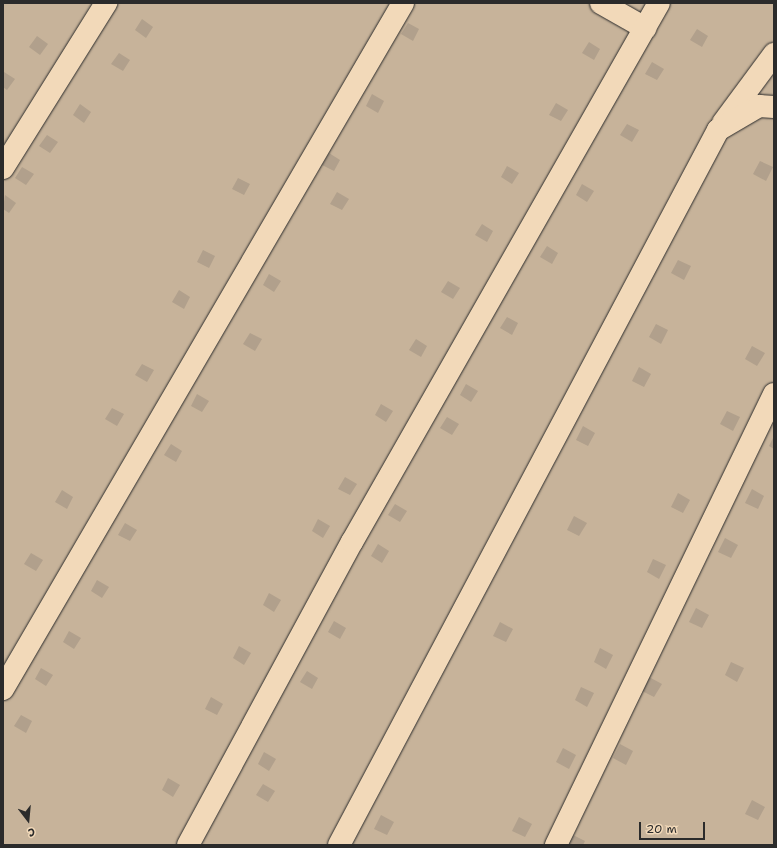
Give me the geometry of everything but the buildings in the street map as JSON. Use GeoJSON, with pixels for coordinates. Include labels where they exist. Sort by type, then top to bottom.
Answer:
{"type":"FeatureCollection","features":[{"type":"Feature","properties":{"kind":"lane"},"geometry":{"type":"LineString","coordinates":[[3,168],[106,3]]}},
{"type":"Feature","properties":{"kind":"lane"},"geometry":{"type":"LineString","coordinates":[[3,689],[403,3]]}},
{"type":"Feature","properties":{"kind":"lane"},"geometry":{"type":"LineString","coordinates":[[601,3],[645,28]]}},
{"type":"Feature","properties":{"kind":"lane"},"geometry":{"type":"LineString","coordinates":[[188,845],[352,542],[659,3]]}},
{"type":"Feature","properties":{"kind":"lane"},"geometry":{"type":"LineString","coordinates":[[339,845],[718,130],[774,54]]}},
{"type":"Feature","properties":{"kind":"lane"},"geometry":{"type":"LineString","coordinates":[[718,130],[760,106],[774,107]]}},
{"type":"Feature","properties":{"kind":"lane"},"geometry":{"type":"LineString","coordinates":[[556,845],[772,405]]}},
{"type":"Feature","properties":{"kind":"shaded area"},"geometry":{"type":"Polygon","coordinates":[[[3,3],[774,3],[774,845],[3,845],[3,3]]]}}]}
